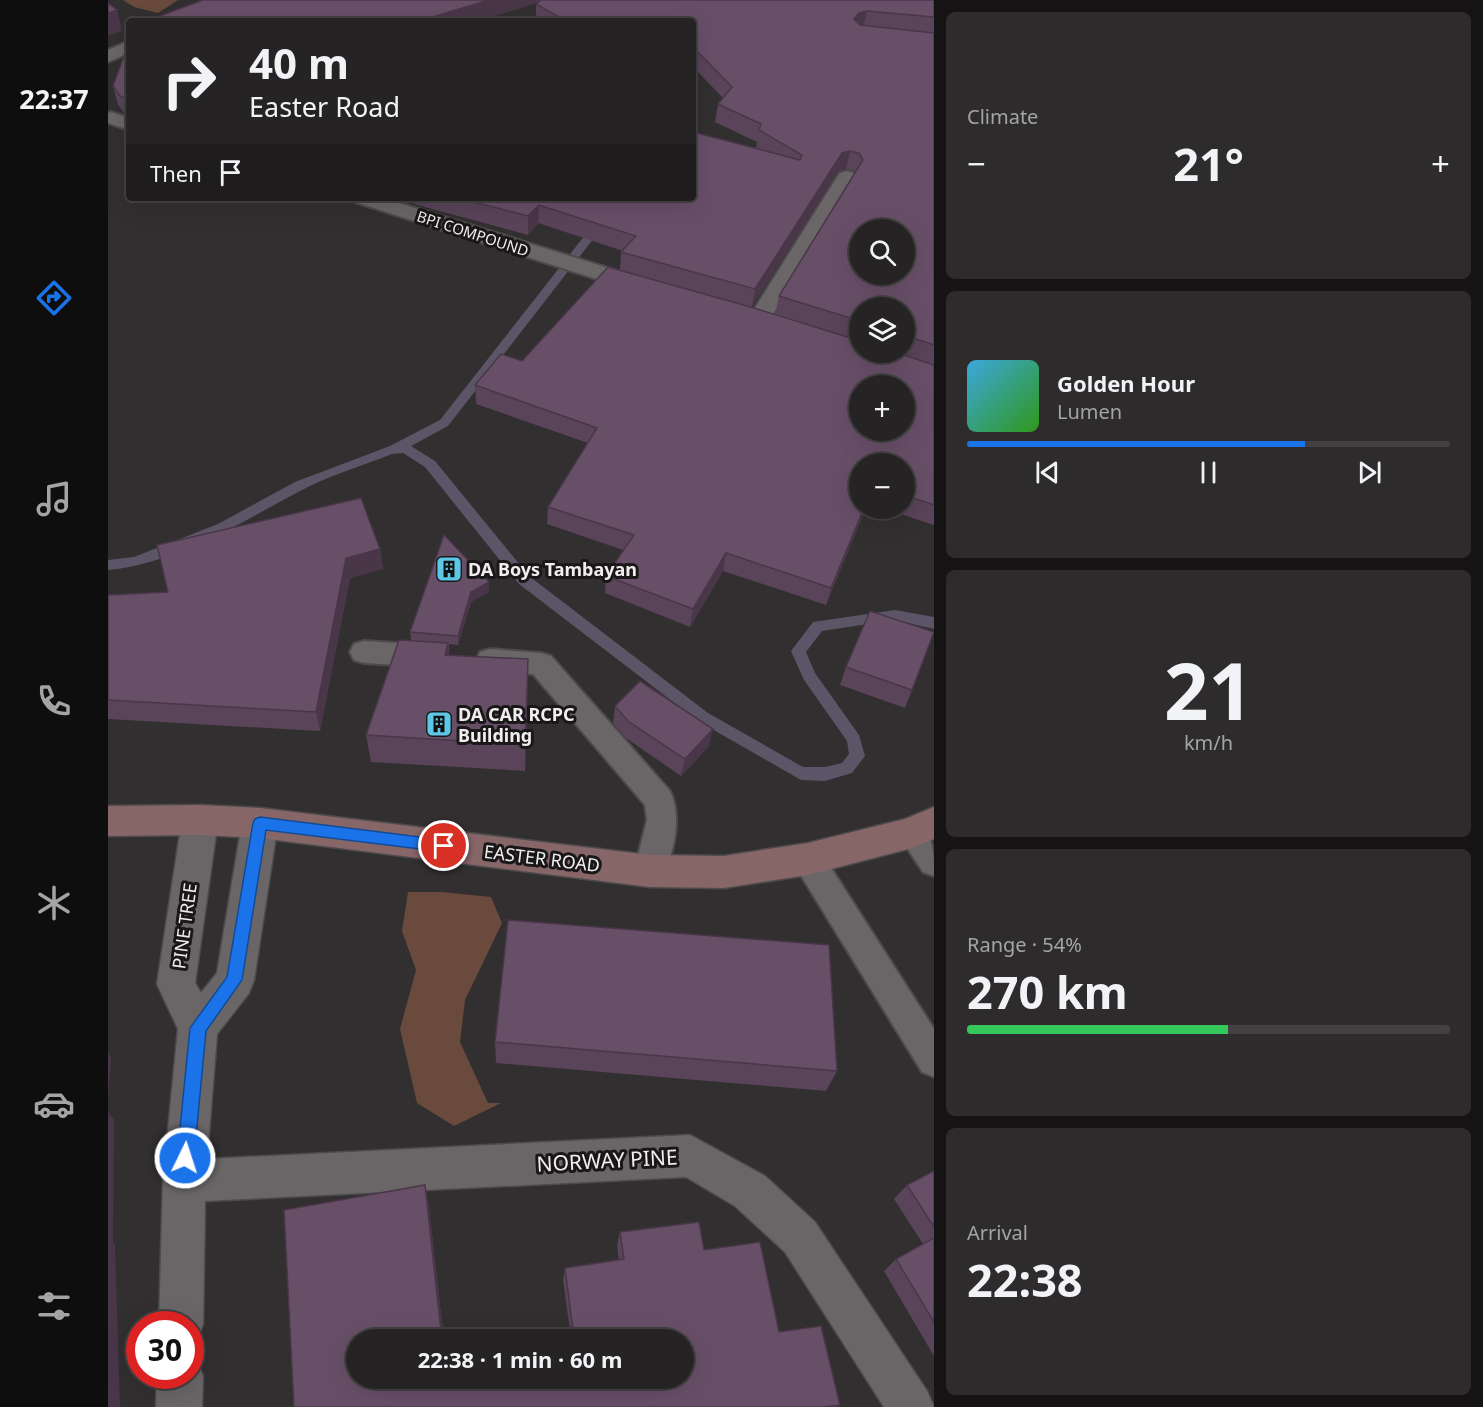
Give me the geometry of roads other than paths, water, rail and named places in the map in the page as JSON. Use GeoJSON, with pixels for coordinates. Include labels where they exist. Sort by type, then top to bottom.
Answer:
{"type":"FeatureCollection","features":[{"type":"Feature","properties":{"kind":"main road","name":"EASTER ROAD"},"geometry":{"type":"LineString","coordinates":[[108,821],[200,820],[260,823],[650,871],[724,872],[808,859],[923,827]]}},
{"type":"Feature","properties":{"kind":"street","name":"PINE TREE"},"geometry":{"type":"LineString","coordinates":[[198,1028],[176,984],[200,820]]}},
{"type":"Feature","properties":{"kind":"street"},"geometry":{"type":"LineString","coordinates":[[181,1311],[184,1181],[198,1028],[234,980],[260,823]]}},
{"type":"Feature","properties":{"kind":"street","name":"NORWAY PINE"},"geometry":{"type":"LineString","coordinates":[[184,1181],[690,1156],[750,1191],[800,1237],[911,1407]]}},
{"type":"Feature","properties":{"kind":"street"},"geometry":{"type":"LineString","coordinates":[[179,1407],[180,1389]]}},
{"type":"Feature","properties":{"kind":"lane"},"geometry":{"type":"LineString","coordinates":[[108,57],[126,48]]}},
{"type":"Feature","properties":{"kind":"lane"},"geometry":{"type":"LineString","coordinates":[[759,319],[847,177]]}},
{"type":"Feature","properties":{"kind":"lane","name":"BPI COMPOUND"},"geometry":{"type":"LineString","coordinates":[[371,201],[592,272],[659,291]]}},
{"type":"Feature","properties":{"kind":"lane"},"geometry":{"type":"LineString","coordinates":[[737,313],[781,326]]}},
{"type":"Feature","properties":{"kind":"lane"},"geometry":{"type":"LineString","coordinates":[[364,652],[541,664],[659,800],[662,820],[650,871]]}},
{"type":"Feature","properties":{"kind":"lane"},"geometry":{"type":"LineString","coordinates":[[923,827],[934,862]]}},
{"type":"Feature","properties":{"kind":"lane"},"geometry":{"type":"LineString","coordinates":[[808,859],[934,1060]]}},
{"type":"Feature","properties":{"kind":"waterway"},"geometry":{"type":"LineString","coordinates":[[394,449],[444,423],[618,201]]}},
{"type":"Feature","properties":{"kind":"waterway"},"geometry":{"type":"LineString","coordinates":[[108,565],[136,562],[223,527],[300,485],[390,450],[405,448],[430,464],[524,580],[703,717],[801,773],[825,774],[847,768],[857,756],[854,739],[809,676],[798,651],[818,626],[895,615],[934,623]]}},
{"type":"Feature","properties":{"kind":"place","name":"DA Boys Tambayan"},"geometry":{"type":"Point","coordinates":[449,569]}},
{"type":"Feature","properties":{"kind":"place","name":"DA CAR RCPC Building"},"geometry":{"type":"Point","coordinates":[439,724]}}]}
